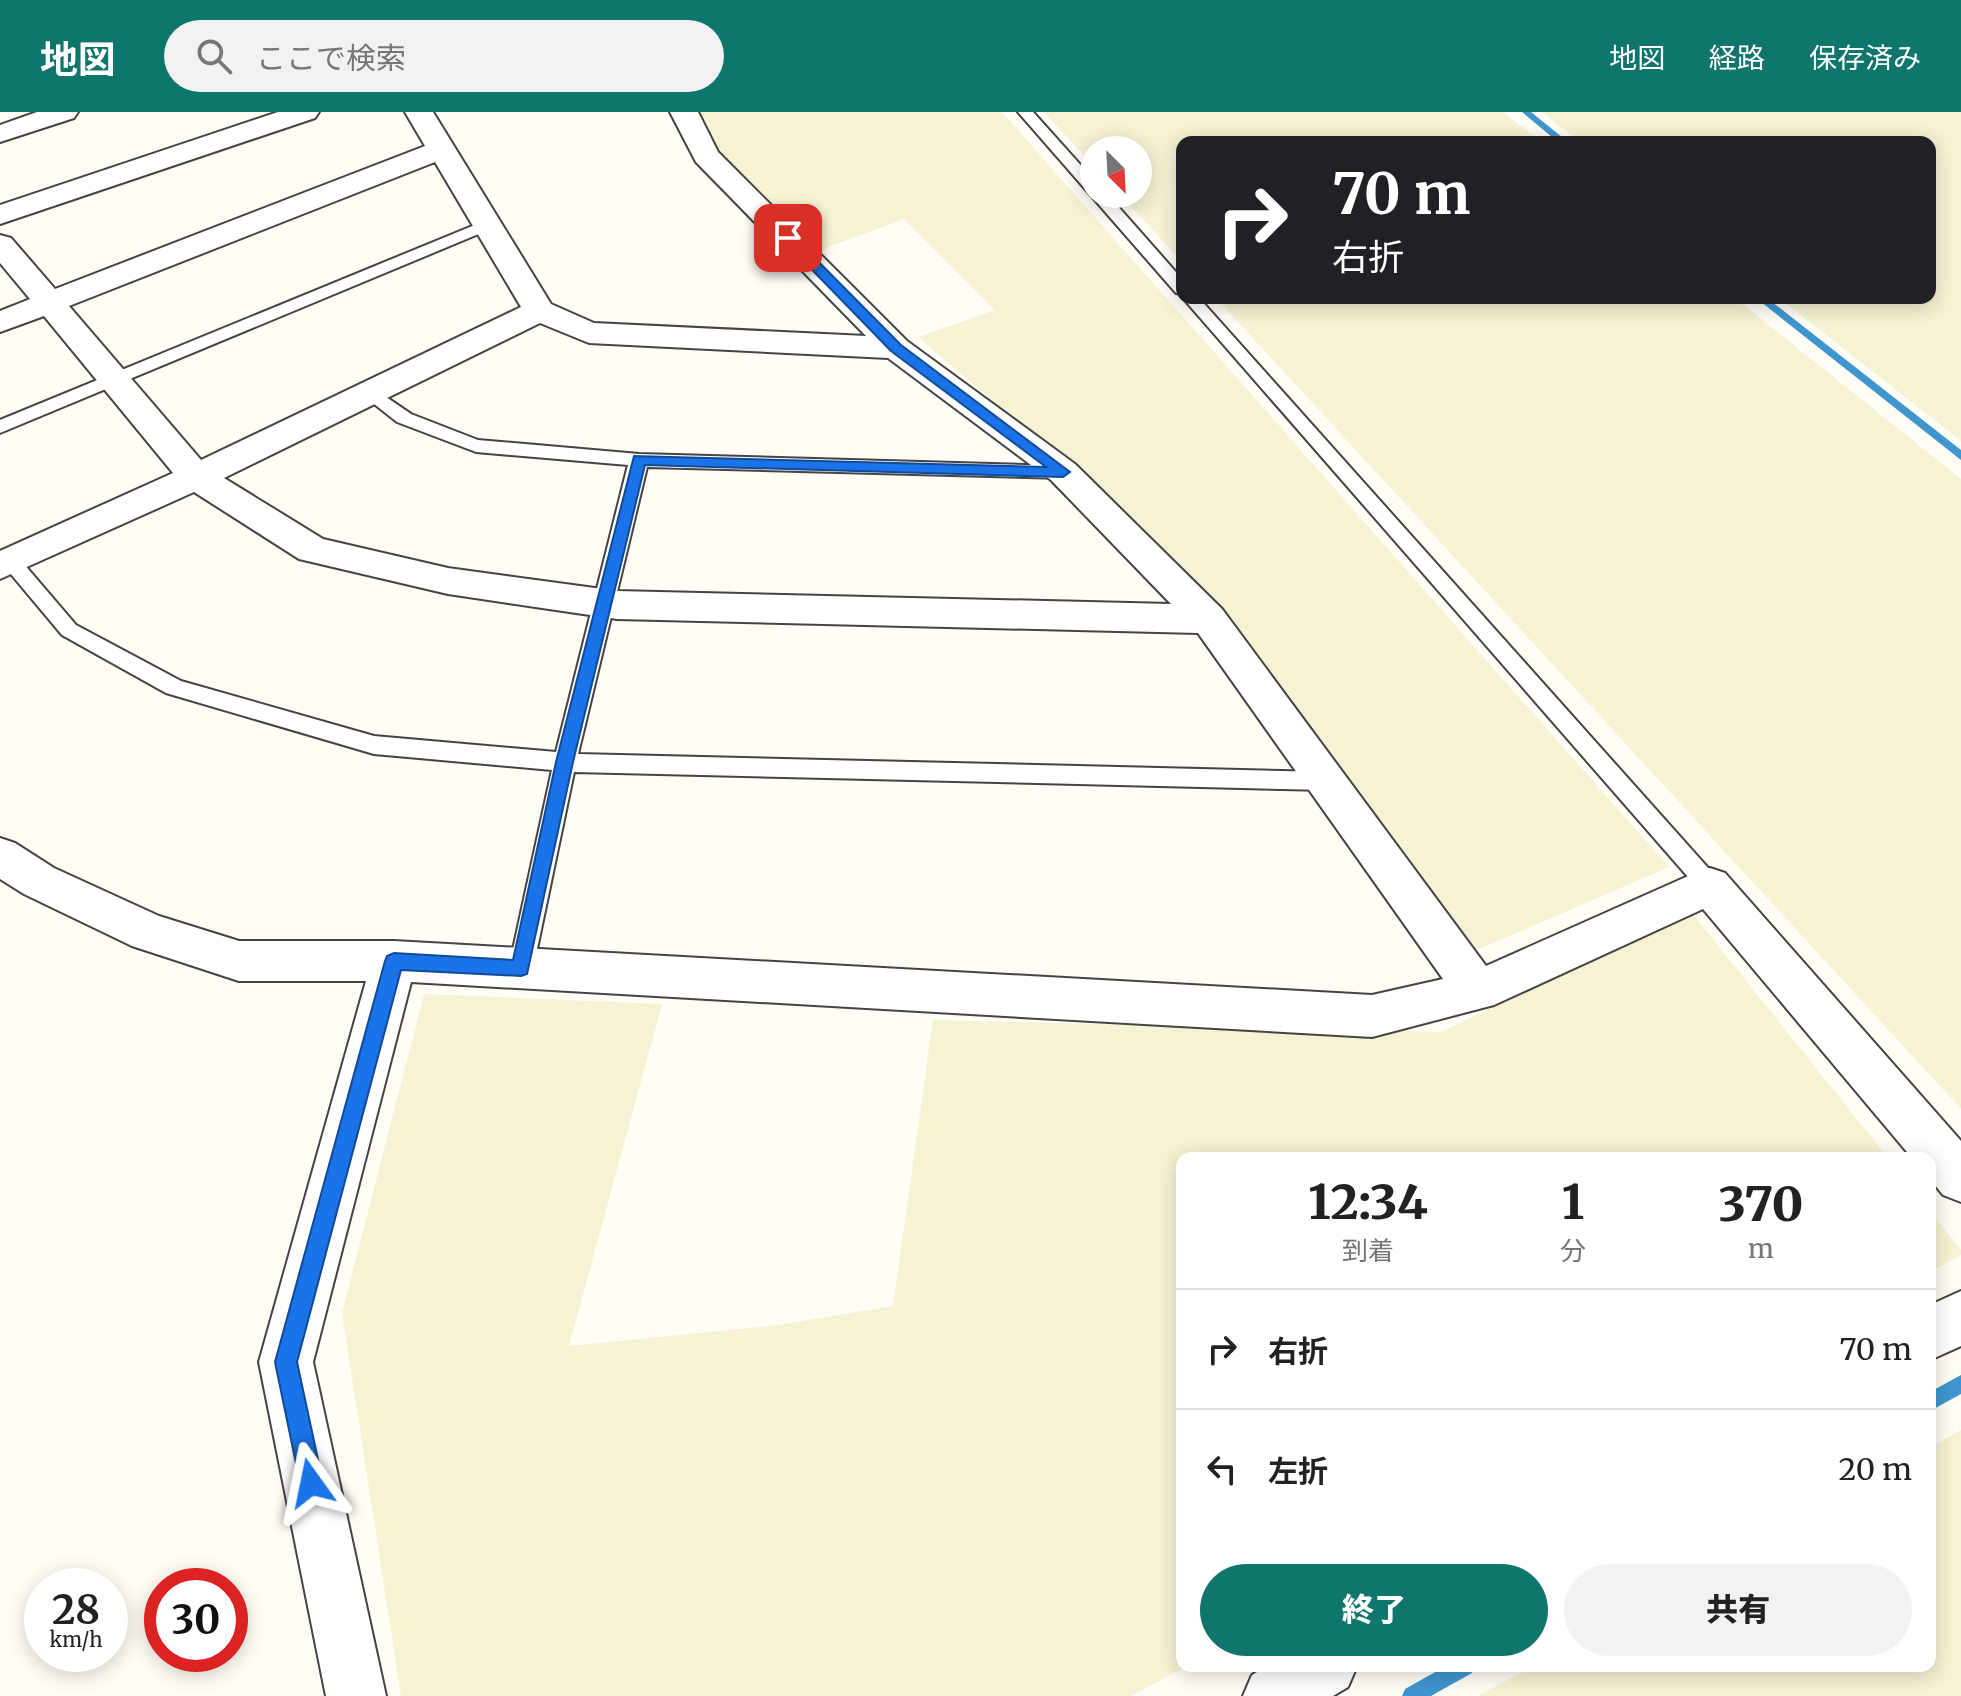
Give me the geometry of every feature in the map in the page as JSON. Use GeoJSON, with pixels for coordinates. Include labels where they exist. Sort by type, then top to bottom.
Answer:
{"type":"FeatureCollection","features":[{"type":"Feature","properties":{"kind":"street"},"geometry":{"type":"LineString","coordinates":[[0,134],[64,112]]}},
{"type":"Feature","properties":{"kind":"street"},"geometry":{"type":"LineString","coordinates":[[0,215],[305,112]]}},
{"type":"Feature","properties":{"kind":"street"},"geometry":{"type":"LineString","coordinates":[[419,112],[539,311],[589,333],[896,348]]}},
{"type":"Feature","properties":{"kind":"street"},"geometry":{"type":"LineString","coordinates":[[684,112],[706,156],[896,348],[1063,472],[1209,619],[1478,991]]}},
{"type":"Feature","properties":{"kind":"street"},"geometry":{"type":"LineString","coordinates":[[0,322],[442,149]]}},
{"type":"Feature","properties":{"kind":"street"},"geometry":{"type":"LineString","coordinates":[[0,244],[196,477],[312,550],[448,581],[603,603],[1209,619]]}},
{"type":"Feature","properties":{"kind":"street"},"geometry":{"type":"LineString","coordinates":[[5,564],[196,477],[539,311]]}},
{"type":"Feature","properties":{"kind":"street"},"geometry":{"type":"LineString","coordinates":[[0,856],[39,881],[148,932],[239,961],[394,961],[1372,1016],[1478,991],[1710,886],[1961,1178]]}},
{"type":"Feature","properties":{"kind":"street"},"geometry":{"type":"LineString","coordinates":[[356,1696],[286,1362],[394,961]]}},
{"type":"Feature","properties":{"kind":"street"},"geometry":{"type":"LineString","coordinates":[[1936,1331],[1961,1317]]}},
{"type":"Feature","properties":{"kind":"street"},"geometry":{"type":"LineString","coordinates":[[1273,1696],[1316,1672]]}},
{"type":"Feature","properties":{"kind":"lane"},"geometry":{"type":"LineString","coordinates":[[1025,112],[1080,174]]}},
{"type":"Feature","properties":{"kind":"lane"},"geometry":{"type":"LineString","coordinates":[[1110,208],[1176,282]]}},
{"type":"Feature","properties":{"kind":"lane"},"geometry":{"type":"LineString","coordinates":[[0,427],[487,225]]}},
{"type":"Feature","properties":{"kind":"lane"},"geometry":{"type":"LineString","coordinates":[[1195,304],[1710,886]]}},
{"type":"Feature","properties":{"kind":"lane"},"geometry":{"type":"LineString","coordinates":[[370,392],[404,418],[476,446],[639,460],[1063,472]]}},
{"type":"Feature","properties":{"kind":"lane"},"geometry":{"type":"LineString","coordinates":[[521,968],[565,762],[639,460]]}},
{"type":"Feature","properties":{"kind":"lane"},"geometry":{"type":"LineString","coordinates":[[5,564],[69,630],[174,687],[374,745],[565,762],[1327,781]]}},
{"type":"Feature","properties":{"kind":"shaded area"},"geometry":{"type":"Polygon","coordinates":[[[689,112],[1002,112],[1080,200],[1080,208],[1087,208],[1669,867],[1470,953],[1180,572],[1144,531],[918,337],[995,310],[904,219],[815,252],[711,155],[689,112]]]}},
{"type":"Feature","properties":{"kind":"shaded area"},"geometry":{"type":"Polygon","coordinates":[[[1044,112],[1503,112],[1533,136],[1176,136],[1176,255],[1133,208],[1152,208],[1152,136],[1080,136],[1080,151],[1044,112]]]}},
{"type":"Feature","properties":{"kind":"shaded area"},"geometry":{"type":"Polygon","coordinates":[[[1542,112],[1961,112],[1961,441],[1787,304],[1936,304],[1936,136],[1572,136],[1542,112]]]}},
{"type":"Feature","properties":{"kind":"shaded area"},"geometry":{"type":"Polygon","coordinates":[[[1222,304],[1742,304],[1961,479],[1961,1109],[1222,304]]]}},
{"type":"Feature","properties":{"kind":"shaded area"},"geometry":{"type":"Polygon","coordinates":[[[1691,912],[1883,1152],[1176,1152],[1176,1672],[1131,1696],[401,1696],[342,1313],[424,994],[662,1004],[569,1346],[778,1325],[893,1306],[933,1020],[1441,1032],[1691,912]]]}},
{"type":"Feature","properties":{"kind":"shaded area"},"geometry":{"type":"Polygon","coordinates":[[[1936,1219],[1961,1250],[1961,1255],[1936,1269],[1936,1219]]]}},
{"type":"Feature","properties":{"kind":"shaded area"},"geometry":{"type":"Polygon","coordinates":[[[1961,1430],[1961,1696],[1478,1696],[1522,1672],[1936,1672],[1936,1444],[1961,1430]]]}},
{"type":"Feature","properties":{"kind":"waterway"},"geometry":{"type":"LineString","coordinates":[[1526,112],[1556,136]]}},
{"type":"Feature","properties":{"kind":"waterway"},"geometry":{"type":"LineString","coordinates":[[1769,304],[1961,456]]}},
{"type":"Feature","properties":{"kind":"waterway"},"geometry":{"type":"LineString","coordinates":[[1936,1399],[1961,1384]]}},
{"type":"Feature","properties":{"kind":"waterway"},"geometry":{"type":"LineString","coordinates":[[1412,1696],[1454,1672]]}},
{"type":"Feature","properties":{"kind":"route"},"geometry":{"type":"LineString","coordinates":[[311,1483],[286,1362],[394,961],[521,968],[565,762],[639,460],[1063,472],[896,348],[788,238]]}}]}
